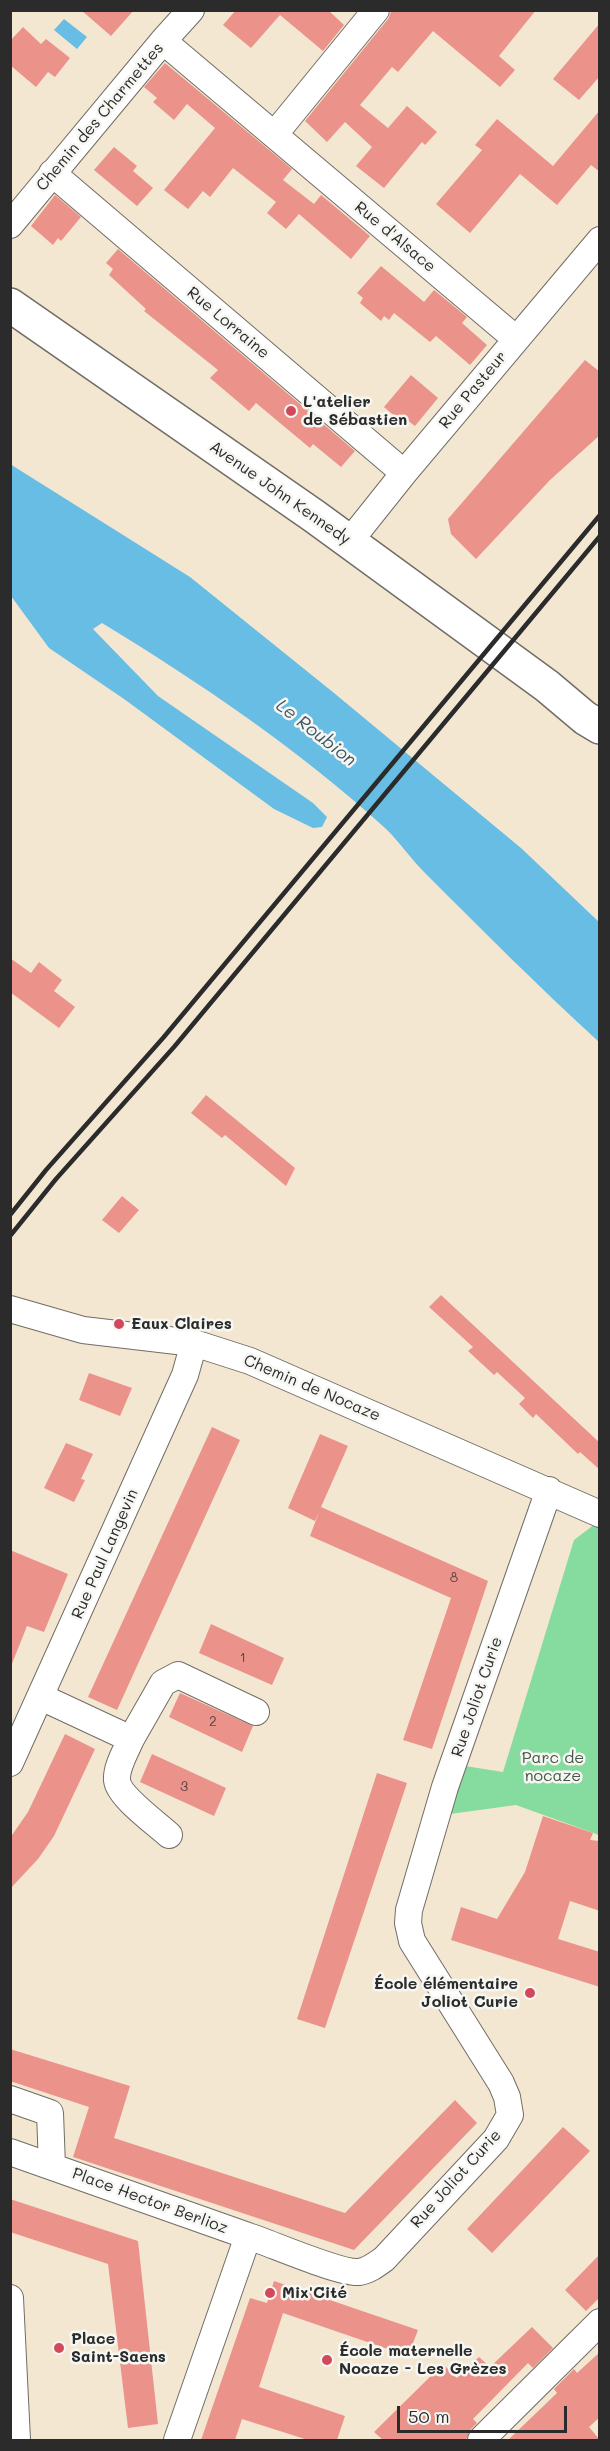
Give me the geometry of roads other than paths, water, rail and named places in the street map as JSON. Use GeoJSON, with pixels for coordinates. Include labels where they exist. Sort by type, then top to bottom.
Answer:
{"type":"FeatureCollection","features":[{"type":"Feature","properties":{"kind":"main road","name":"Avenue John Kennedy"},"geometry":{"type":"LineString","coordinates":[[10,304],[350,542],[600,727]]}},
{"type":"Feature","properties":{"kind":"main road","name":"Avenue John Kennedy"},"geometry":{"type":"LineString","coordinates":[[547,686],[600,707]]}},
{"type":"Feature","properties":{"kind":"street","name":"Chemin des Charmettes"},"geometry":{"type":"LineString","coordinates":[[10,225],[191,10]]}},
{"type":"Feature","properties":{"kind":"street"},"geometry":{"type":"LineString","coordinates":[[274,135],[376,10]]}},
{"type":"Feature","properties":{"kind":"street","name":"Rue d'Alsace"},"geometry":{"type":"LineString","coordinates":[[163,41],[516,339]]}},
{"type":"Feature","properties":{"kind":"street","name":"Rue Lorraine"},"geometry":{"type":"LineString","coordinates":[[52,173],[404,473]]}},
{"type":"Feature","properties":{"kind":"street","name":"Rue Pasteur"},"geometry":{"type":"LineString","coordinates":[[350,542],[404,473],[600,240]]}},
{"type":"Feature","properties":{"kind":"street","name":"Chemin de Nocaze"},"geometry":{"type":"LineString","coordinates":[[10,1309],[83,1330],[194,1343],[250,1361],[600,1514]]}},
{"type":"Feature","properties":{"kind":"street","name":"Rue Paul Langevin"},"geometry":{"type":"LineString","coordinates":[[10,1763],[185,1375],[194,1343]]}},
{"type":"Feature","properties":{"kind":"street","name":"Rue Joliot Curie"},"geometry":{"type":"LineString","coordinates":[[248,2236],[341,2270],[359,2272],[375,2265],[384,2259],[496,2139],[510,2115],[507,2097],[501,2083],[412,1941],[408,1923],[409,1910],[445,1787],[549,1490]]}},
{"type":"Feature","properties":{"kind":"street"},"geometry":{"type":"LineString","coordinates":[[169,1835],[121,1792],[117,1782],[118,1771],[131,1739],[163,1683],[178,1676],[256,1712]]}},
{"type":"Feature","properties":{"kind":"street"},"geometry":{"type":"LineString","coordinates":[[41,1697],[131,1739]]}},
{"type":"Feature","properties":{"kind":"street","name":"Place Hector Berlioz"},"geometry":{"type":"LineString","coordinates":[[10,2099],[50,2113],[52,2166]]}},
{"type":"Feature","properties":{"kind":"street","name":"Place Hector Berlioz"},"geometry":{"type":"LineString","coordinates":[[10,2152],[248,2236]]}},
{"type":"Feature","properties":{"kind":"street"},"geometry":{"type":"LineString","coordinates":[[177,2440],[248,2236]]}},
{"type":"Feature","properties":{"kind":"street"},"geometry":{"type":"LineString","coordinates":[[10,2298],[17,2440]]}},
{"type":"Feature","properties":{"kind":"street"},"geometry":{"type":"LineString","coordinates":[[481,2440],[600,2322]]}},
{"type":"Feature","properties":{"kind":"water"},"geometry":{"type":"Polygon","coordinates":[[[64,19],[87,37],[77,49],[54,30],[64,19]]]}},
{"type":"Feature","properties":{"kind":"water","name":"Le Roubion"},"geometry":{"type":"Polygon","coordinates":[[[10,464],[190,577],[521,848],[599,922],[599,1042],[424,872],[385,828],[318,771],[248,719],[102,623],[93,629],[158,696],[313,803],[327,817],[322,827],[313,828],[274,809],[124,699],[49,648],[11,596],[10,464]]]}},
{"type":"Feature","properties":{"kind":"railway"},"geometry":{"type":"LineString","coordinates":[[10,1215],[46,1170],[163,1038],[600,515]]}},
{"type":"Feature","properties":{"kind":"railway"},"geometry":{"type":"LineString","coordinates":[[10,1236],[56,1179],[174,1047],[600,536]]}},
{"type":"Feature","properties":{"kind":"place","name":"L'atelier de Sébastien"},"geometry":{"type":"Point","coordinates":[291,411]}},
{"type":"Feature","properties":{"kind":"place","name":"Eaux Claires"},"geometry":{"type":"Point","coordinates":[119,1324]}},
{"type":"Feature","properties":{"kind":"place","name":"École élémentaire Joliot Curie"},"geometry":{"type":"Point","coordinates":[530,1993]}},
{"type":"Feature","properties":{"kind":"place","name":"Mix'Cité"},"geometry":{"type":"Point","coordinates":[270,2293]}},
{"type":"Feature","properties":{"kind":"place","name":"Place Saint-Saens"},"geometry":{"type":"Point","coordinates":[59,2348]}},
{"type":"Feature","properties":{"kind":"place","name":"École maternelle Nocaze - Les Grèzes"},"geometry":{"type":"Point","coordinates":[327,2360]}},
{"type":"Feature","properties":{"kind":"park label","name":"Parc de nocaze"},"geometry":{"type":"Point","coordinates":[553,1767]}}]}
